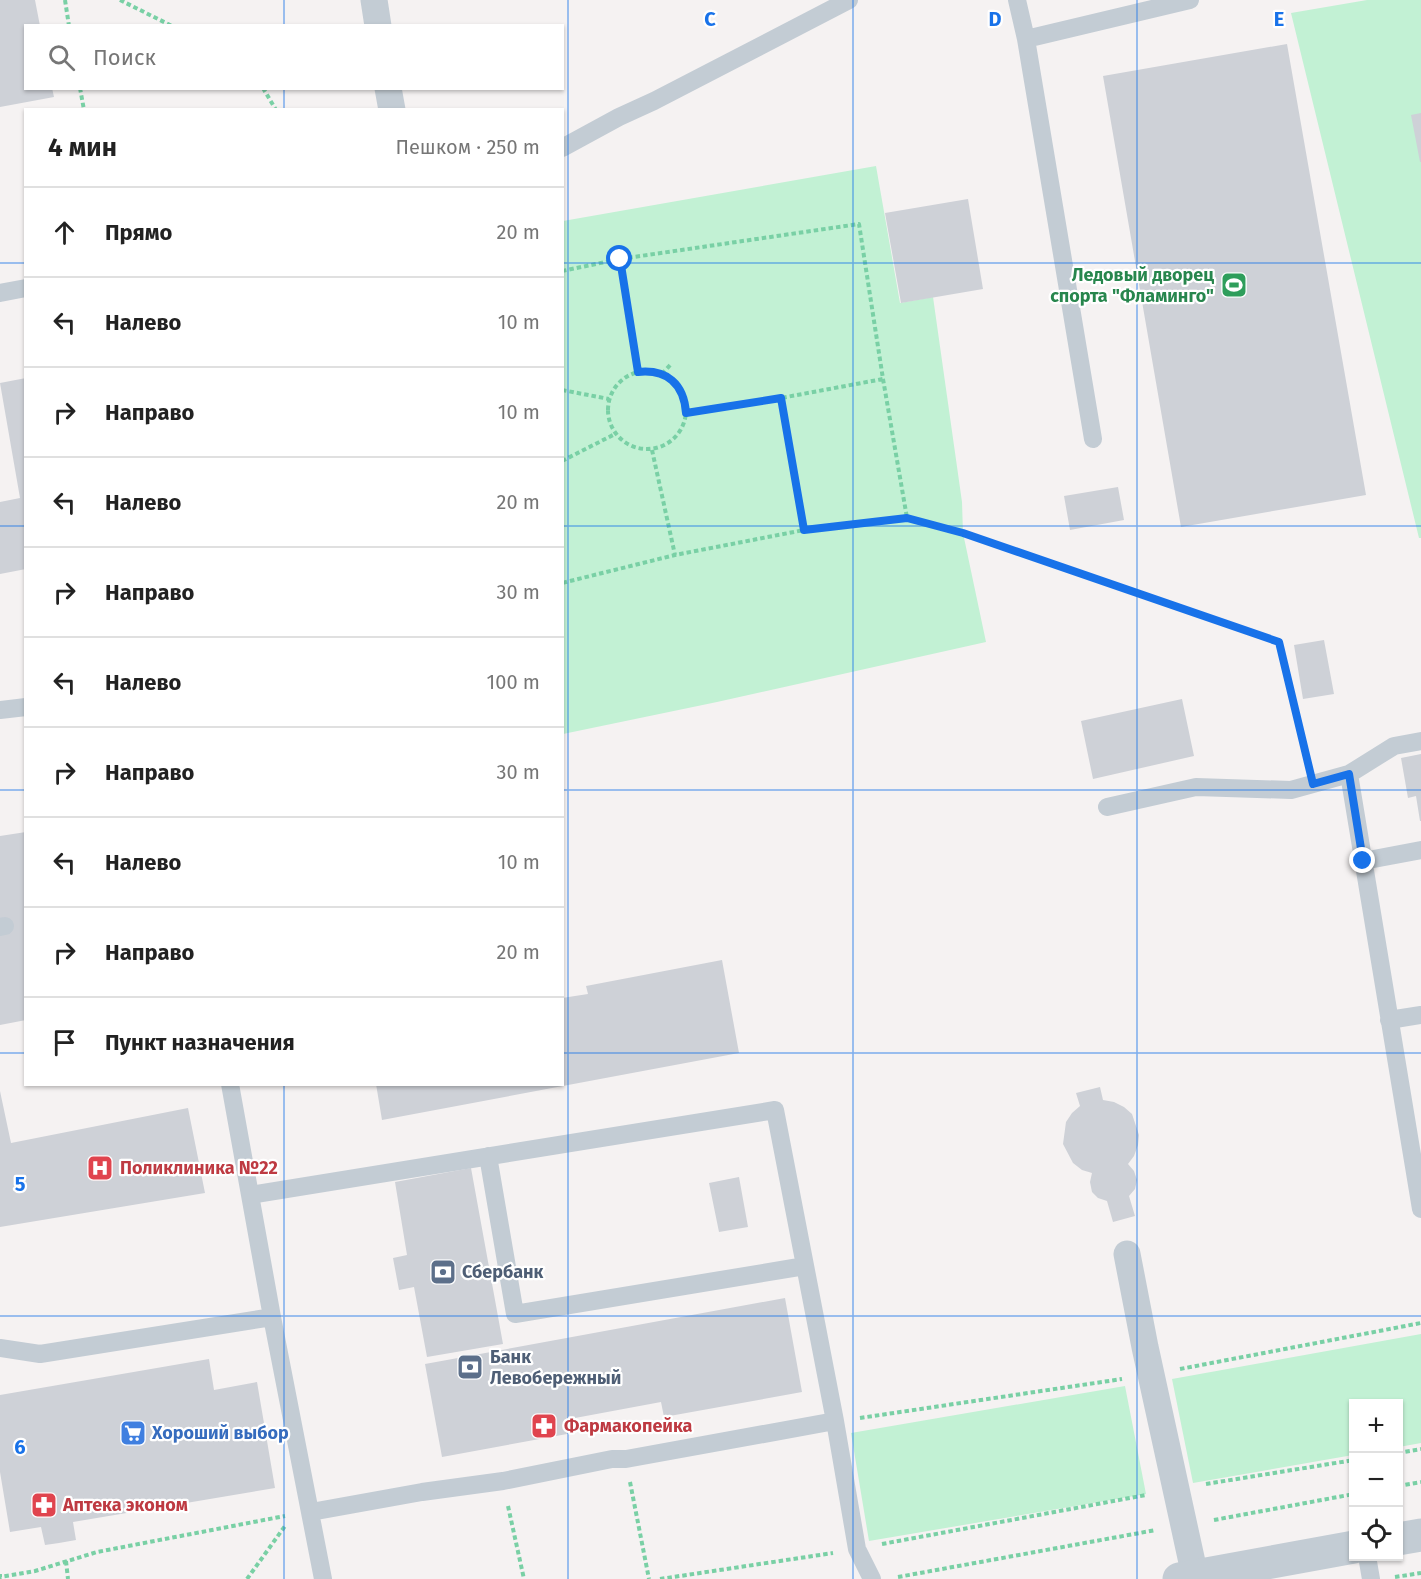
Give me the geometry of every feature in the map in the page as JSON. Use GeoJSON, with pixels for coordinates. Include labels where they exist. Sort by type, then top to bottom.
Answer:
{"type":"FeatureCollection","features":[{"type":"Feature","properties":{"kind":"street"},"geometry":{"type":"LineString","coordinates":[[374,0],[378,24]]}},
{"type":"Feature","properties":{"kind":"street"},"geometry":{"type":"LineString","coordinates":[[388,90],[392,108]]}},
{"type":"Feature","properties":{"kind":"street"},"geometry":{"type":"LineString","coordinates":[[1127,1254],[1184,1525],[1187,1577],[1349,1548]]}},
{"type":"Feature","properties":{"kind":"street"},"geometry":{"type":"LineString","coordinates":[[1403,1538],[1421,1535]]}},
{"type":"Feature","properties":{"kind":"lane"},"geometry":{"type":"LineString","coordinates":[[564,147],[849,0]]}},
{"type":"Feature","properties":{"kind":"lane"},"geometry":{"type":"LineString","coordinates":[[1017,0],[1026,39],[1093,439]]}},
{"type":"Feature","properties":{"kind":"lane"},"geometry":{"type":"LineString","coordinates":[[1026,39],[1190,0]]}},
{"type":"Feature","properties":{"kind":"lane"},"geometry":{"type":"LineString","coordinates":[[0,293],[24,288]]}},
{"type":"Feature","properties":{"kind":"lane"},"geometry":{"type":"LineString","coordinates":[[0,710],[24,707]]}},
{"type":"Feature","properties":{"kind":"lane"},"geometry":{"type":"LineString","coordinates":[[1107,807],[1196,787],[1291,790],[1349,774],[1394,746],[1421,741]]}},
{"type":"Feature","properties":{"kind":"lane"},"geometry":{"type":"LineString","coordinates":[[1349,774],[1389,1020],[1417,1164],[1421,1209]]}},
{"type":"Feature","properties":{"kind":"lane"},"geometry":{"type":"LineString","coordinates":[[1363,861],[1421,850]]}},
{"type":"Feature","properties":{"kind":"lane"},"geometry":{"type":"LineString","coordinates":[[1389,1020],[1421,1015]]}},
{"type":"Feature","properties":{"kind":"lane"},"geometry":{"type":"LineString","coordinates":[[230,1086],[272,1317],[303,1513],[323,1579]]}},
{"type":"Feature","properties":{"kind":"lane"},"geometry":{"type":"LineString","coordinates":[[250,1195],[775,1110],[835,1421],[857,1549],[872,1579]]}},
{"type":"Feature","properties":{"kind":"lane"},"geometry":{"type":"LineString","coordinates":[[488,1156],[515,1314],[805,1266]]}},
{"type":"Feature","properties":{"kind":"lane"},"geometry":{"type":"LineString","coordinates":[[0,1348],[40,1354],[272,1317]]}},
{"type":"Feature","properties":{"kind":"lane"},"geometry":{"type":"LineString","coordinates":[[303,1513],[422,1492],[503,1481],[612,1459],[626,1459],[835,1421]]}},
{"type":"Feature","properties":{"kind":"lane"},"geometry":{"type":"LineString","coordinates":[[1368,1561],[1371,1579]]}},
{"type":"Feature","properties":{"kind":"path"},"geometry":{"type":"LineString","coordinates":[[65,0],[69,24]]}},
{"type":"Feature","properties":{"kind":"path"},"geometry":{"type":"LineString","coordinates":[[120,0],[168,24]]}},
{"type":"Feature","properties":{"kind":"path"},"geometry":{"type":"LineString","coordinates":[[80,90],[84,108]]}},
{"type":"Feature","properties":{"kind":"path"},"geometry":{"type":"LineString","coordinates":[[264,90],[275,108]]}},
{"type":"Feature","properties":{"kind":"path"},"geometry":{"type":"LineString","coordinates":[[564,271],[620,259],[859,224],[882,380],[907,518]]}},
{"type":"Feature","properties":{"kind":"path"},"geometry":{"type":"LineString","coordinates":[[620,259],[638,372]]}},
{"type":"Feature","properties":{"kind":"path"},"geometry":{"type":"LineString","coordinates":[[662,374],[672,363]]}},
{"type":"Feature","properties":{"kind":"path"},"geometry":{"type":"LineString","coordinates":[[650,371],[662,374],[673,380],[685,401],[684,424],[672,441],[652,450],[631,447],[615,434],[609,423],[607,411],[609,399],[620,381],[638,372],[650,371]]}},
{"type":"Feature","properties":{"kind":"path"},"geometry":{"type":"LineString","coordinates":[[686,413],[882,380]]}},
{"type":"Feature","properties":{"kind":"path"},"geometry":{"type":"LineString","coordinates":[[564,390],[609,399]]}},
{"type":"Feature","properties":{"kind":"path"},"geometry":{"type":"LineString","coordinates":[[781,398],[804,530]]}},
{"type":"Feature","properties":{"kind":"path"},"geometry":{"type":"LineString","coordinates":[[564,460],[615,434]]}},
{"type":"Feature","properties":{"kind":"path"},"geometry":{"type":"LineString","coordinates":[[652,450],[675,555]]}},
{"type":"Feature","properties":{"kind":"path"},"geometry":{"type":"LineString","coordinates":[[564,582],[675,555],[804,530],[907,518],[963,533],[1279,642],[1313,784]]}},
{"type":"Feature","properties":{"kind":"path"},"geometry":{"type":"LineString","coordinates":[[1403,1452],[1421,1449]]}},
{"type":"Feature","properties":{"kind":"path"},"geometry":{"type":"LineString","coordinates":[[626,1459],[648,1579]]}},
{"type":"Feature","properties":{"kind":"path"},"geometry":{"type":"LineString","coordinates":[[660,1579],[857,1549],[1176,1489],[1349,1461]]}},
{"type":"Feature","properties":{"kind":"path"},"geometry":{"type":"LineString","coordinates":[[503,1481],[524,1579]]}},
{"type":"Feature","properties":{"kind":"path"},"geometry":{"type":"LineString","coordinates":[[1403,1485],[1421,1482]]}},
{"type":"Feature","properties":{"kind":"path"},"geometry":{"type":"LineString","coordinates":[[888,1579],[1349,1495]]}},
{"type":"Feature","properties":{"kind":"path"},"geometry":{"type":"LineString","coordinates":[[0,1576],[35,1571],[97,1552],[303,1513]]}},
{"type":"Feature","properties":{"kind":"path"},"geometry":{"type":"LineString","coordinates":[[247,1579],[303,1513]]}},
{"type":"Feature","properties":{"kind":"path"},"geometry":{"type":"LineString","coordinates":[[66,1561],[68,1579]]}},
{"type":"Feature","properties":{"kind":"path"},"geometry":{"type":"LineString","coordinates":[[1385,1579],[1421,1573]]}},
{"type":"Feature","properties":{"kind":"green space"},"geometry":{"type":"Polygon","coordinates":[[[1367,0],[1421,0],[1421,538],[1419,538],[1291,13],[1367,0]]]}},
{"type":"Feature","properties":{"kind":"green space"},"geometry":{"type":"Polygon","coordinates":[[[876,166],[900,303],[933,297],[962,502],[963,533],[986,642],[564,734],[564,221],[876,166]]]}},
{"type":"Feature","properties":{"kind":"green space"},"geometry":{"type":"Polygon","coordinates":[[[1421,1334],[1421,1443],[1403,1446],[1403,1399],[1349,1399],[1349,1456],[1193,1483],[1172,1379],[1421,1334]]]}},
{"type":"Feature","properties":{"kind":"green space"},"geometry":{"type":"Polygon","coordinates":[[[1125,1386],[1146,1494],[869,1541],[851,1433],[1125,1386]]]}},
{"type":"Feature","properties":{"kind":"building"},"geometry":{"type":"Polygon","coordinates":[[[0,0],[35,0],[40,24],[24,24],[24,90],[52,90],[54,97],[0,107],[0,0]]]}},
{"type":"Feature","properties":{"kind":"building","name":"Ледовый дворец спорта \"Фламинго\""},"geometry":{"type":"Polygon","coordinates":[[[1287,44],[1366,495],[1181,527],[1103,76],[1287,44]]]}},
{"type":"Feature","properties":{"kind":"building"},"geometry":{"type":"Polygon","coordinates":[[[1421,113],[1421,162],[1420,162],[1411,115],[1421,113]]]}},
{"type":"Feature","properties":{"kind":"building"},"geometry":{"type":"Polygon","coordinates":[[[968,199],[983,289],[901,303],[885,213],[968,199]]]}},
{"type":"Feature","properties":{"kind":"building"},"geometry":{"type":"Polygon","coordinates":[[[24,378],[24,569],[0,574],[0,502],[20,498],[0,383],[24,378]]]}},
{"type":"Feature","properties":{"kind":"building"},"geometry":{"type":"Polygon","coordinates":[[[1118,487],[1124,520],[1070,530],[1064,496],[1118,487]]]}},
{"type":"Feature","properties":{"kind":"building"},"geometry":{"type":"Polygon","coordinates":[[[1324,640],[1334,694],[1303,699],[1294,645],[1324,640]]]}},
{"type":"Feature","properties":{"kind":"building"},"geometry":{"type":"Polygon","coordinates":[[[1182,699],[1194,756],[1093,779],[1081,721],[1182,699]]]}},
{"type":"Feature","properties":{"kind":"building"},"geometry":{"type":"Polygon","coordinates":[[[1421,754],[1420,821],[1416,796],[1408,798],[1401,758],[1421,754]]]}},
{"type":"Feature","properties":{"kind":"building"},"geometry":{"type":"Polygon","coordinates":[[[24,832],[24,1020],[0,1025],[0,836],[24,832]]]}},
{"type":"Feature","properties":{"kind":"building"},"geometry":{"type":"Polygon","coordinates":[[[722,960],[739,1053],[564,1086],[564,998],[588,994],[586,986],[722,960]]]}},
{"type":"Feature","properties":{"kind":"building"},"geometry":{"type":"Polygon","coordinates":[[[376,1086],[563,1086],[382,1120],[376,1086]]]}},
{"type":"Feature","properties":{"kind":"building"},"geometry":{"type":"Polygon","coordinates":[[[1100,1087],[1103,1100],[1114,1102],[1132,1114],[1139,1135],[1134,1156],[1128,1164],[1137,1180],[1135,1189],[1129,1196],[1135,1216],[1113,1222],[1107,1201],[1098,1198],[1092,1192],[1090,1182],[1092,1173],[1082,1170],[1073,1163],[1063,1144],[1066,1122],[1080,1106],[1076,1093],[1100,1087]]]}},
{"type":"Feature","properties":{"kind":"building","name":"Поликлиника №22"},"geometry":{"type":"Polygon","coordinates":[[[0,1091],[11,1143],[188,1108],[205,1193],[0,1227],[0,1091]]]}},
{"type":"Feature","properties":{"kind":"building","name":"Сбербанк"},"geometry":{"type":"Polygon","coordinates":[[[471,1168],[503,1344],[427,1357],[414,1287],[399,1290],[393,1258],[407,1255],[395,1182],[471,1168]]]}},
{"type":"Feature","properties":{"kind":"building"},"geometry":{"type":"Polygon","coordinates":[[[739,1177],[748,1227],[719,1232],[709,1183],[739,1177]]]}},
{"type":"Feature","properties":{"kind":"building"},"geometry":{"type":"Polygon","coordinates":[[[785,1298],[802,1392],[664,1417],[661,1402],[575,1418],[578,1432],[442,1457],[425,1364],[785,1298]]]}},
{"type":"Feature","properties":{"kind":"building","name":"Хороший выбор"},"geometry":{"type":"Polygon","coordinates":[[[209,1359],[214,1390],[257,1382],[275,1488],[73,1522],[76,1540],[59,1543],[45,1545],[41,1527],[10,1532],[0,1472],[0,1395],[209,1359]]]}},
{"type":"Feature","properties":{"kind":"place","name":"Ледовый дворец спорта \"Фламинго\""},"geometry":{"type":"Point","coordinates":[1234,285]}},
{"type":"Feature","properties":{"kind":"place","name":"Поликлиника №22"},"geometry":{"type":"Point","coordinates":[100,1168]}},
{"type":"Feature","properties":{"kind":"place","name":"Сбербанк"},"geometry":{"type":"Point","coordinates":[443,1272]}},
{"type":"Feature","properties":{"kind":"place","name":"Банк Левобережный"},"geometry":{"type":"Point","coordinates":[470,1367]}},
{"type":"Feature","properties":{"kind":"place","name":"Фармакопейка"},"geometry":{"type":"Point","coordinates":[544,1426]}},
{"type":"Feature","properties":{"kind":"place","name":"Хороший выбор"},"geometry":{"type":"Point","coordinates":[133,1433]}},
{"type":"Feature","properties":{"kind":"place","name":"Аптека эконом"},"geometry":{"type":"Point","coordinates":[44,1505]}},
{"type":"Feature","properties":{"kind":"route"},"geometry":{"type":"LineString","coordinates":[[620,259],[638,372],[650,371],[673,380],[685,401],[686,413],[781,398],[804,530],[907,518],[963,533],[1279,642],[1313,784],[1349,774],[1363,861]]}}]}
